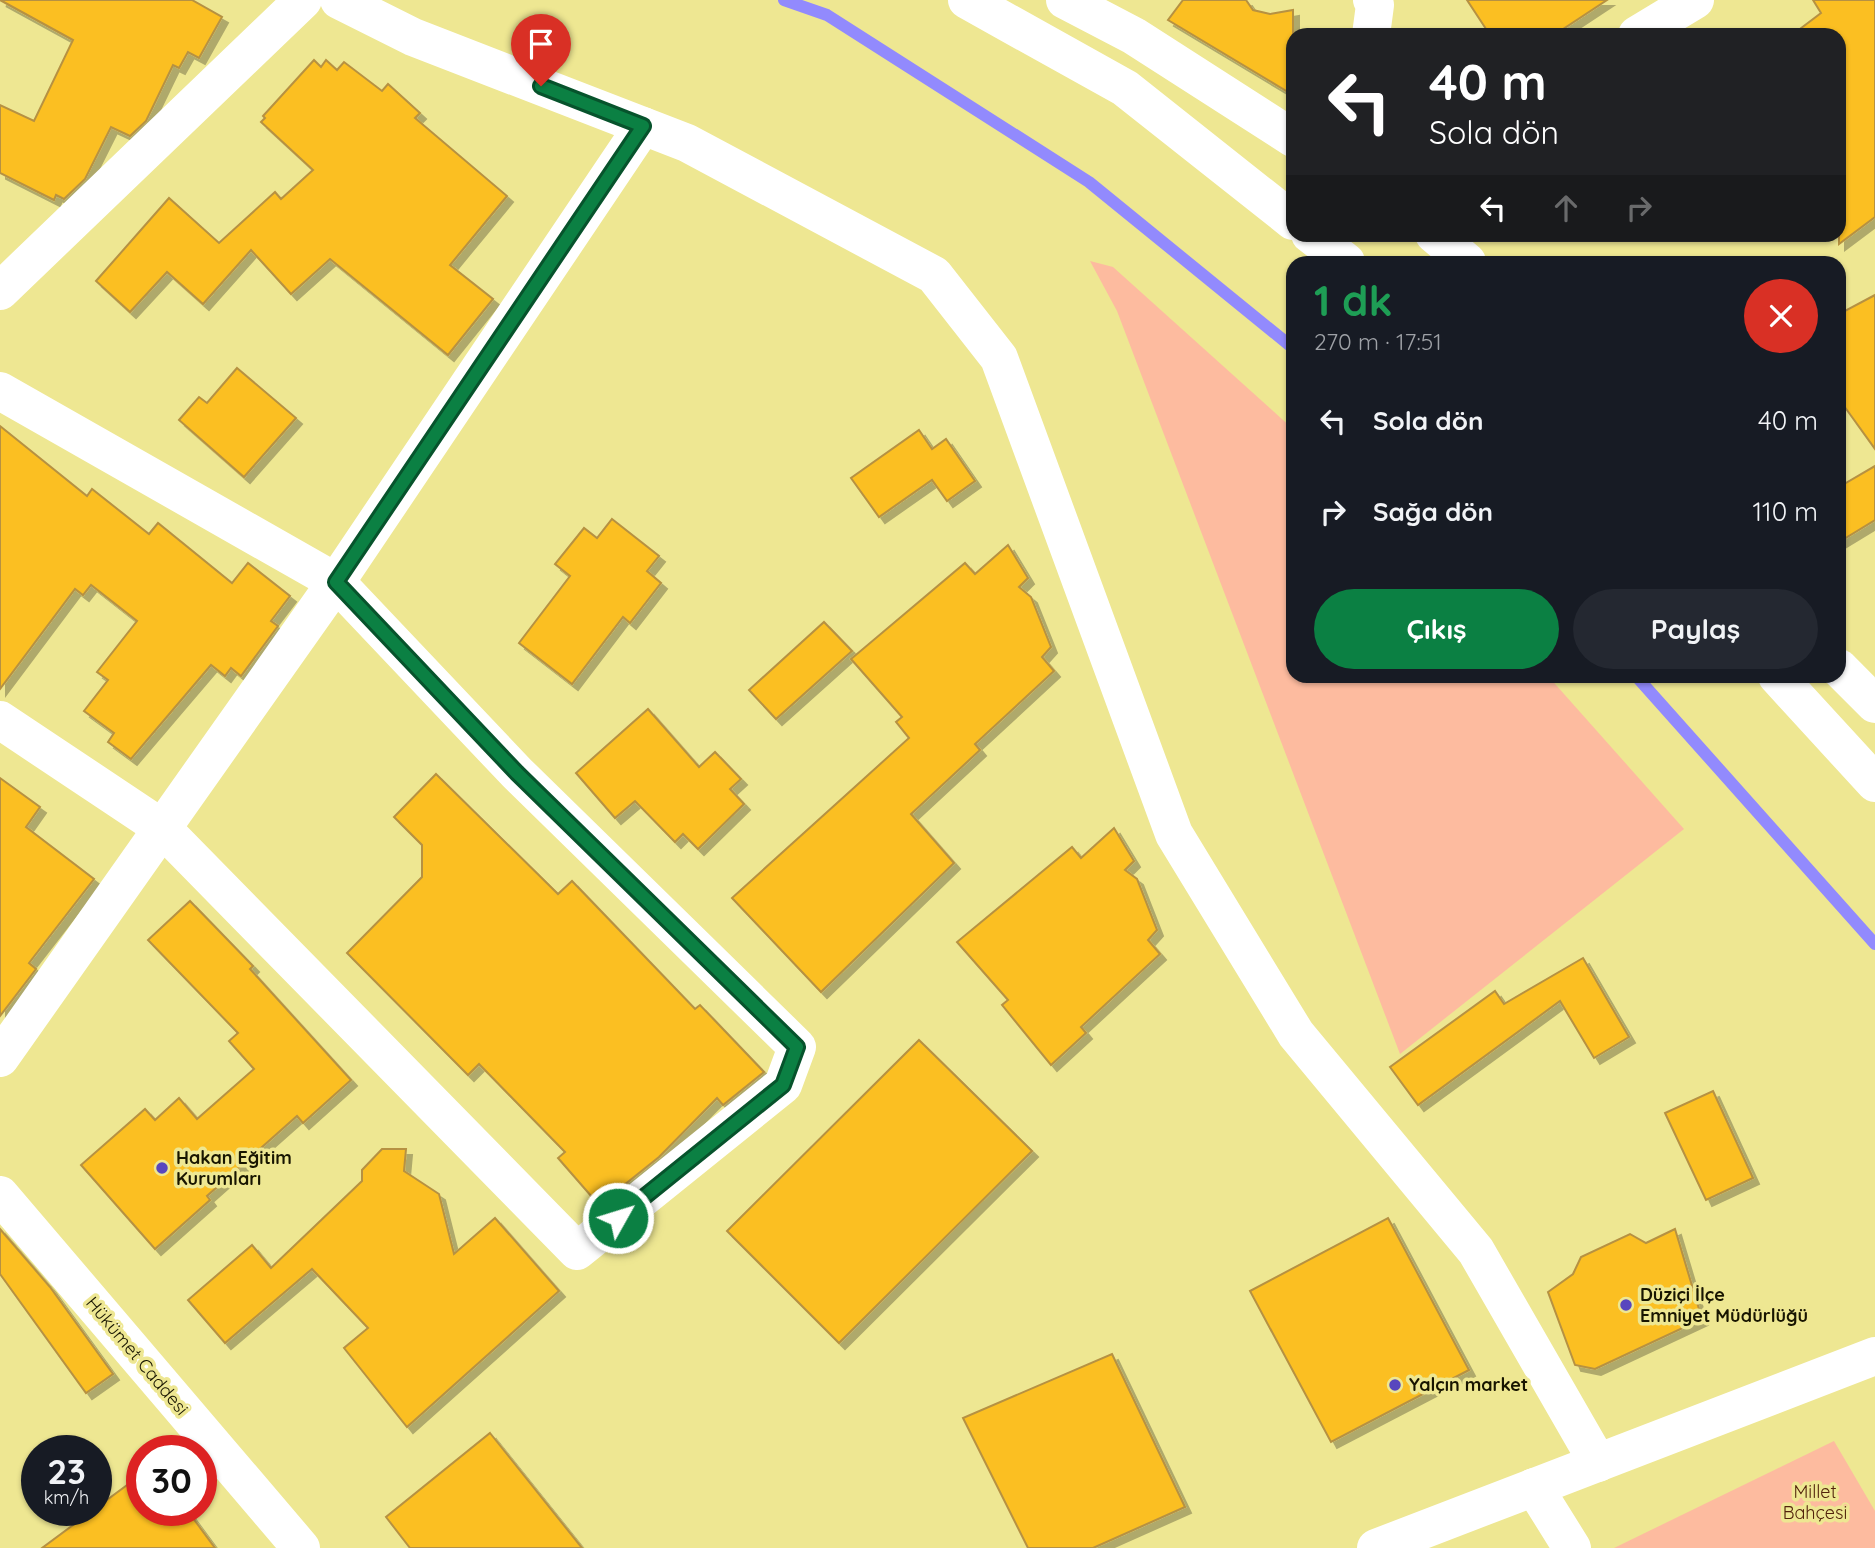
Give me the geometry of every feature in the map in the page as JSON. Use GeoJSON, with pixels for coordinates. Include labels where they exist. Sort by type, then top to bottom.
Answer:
{"type":"FeatureCollection","features":[{"type":"Feature","properties":{"kind":"street"},"geometry":{"type":"LineString","coordinates":[[0,291],[303,0]]}},
{"type":"Feature","properties":{"kind":"street"},"geometry":{"type":"LineString","coordinates":[[339,0],[414,37],[687,143],[934,275],[999,358],[1174,834],[1296,1034],[1476,1251],[1598,1463]]}},
{"type":"Feature","properties":{"kind":"street"},"geometry":{"type":"LineString","coordinates":[[967,0],[1125,89],[1286,216]]}},
{"type":"Feature","properties":{"kind":"street"},"geometry":{"type":"LineString","coordinates":[[1065,0],[1133,36],[1286,134]]}},
{"type":"Feature","properties":{"kind":"street"},"geometry":{"type":"LineString","coordinates":[[1372,28],[1375,5],[1373,0]]}},
{"type":"Feature","properties":{"kind":"street"},"geometry":{"type":"LineString","coordinates":[[1649,28],[1695,0]]}},
{"type":"Feature","properties":{"kind":"street"},"geometry":{"type":"LineString","coordinates":[[0,1058],[336,582],[643,126]]}},
{"type":"Feature","properties":{"kind":"street"},"geometry":{"type":"LineString","coordinates":[[1443,242],[1460,256]]}},
{"type":"Feature","properties":{"kind":"street"},"geometry":{"type":"LineString","coordinates":[[0,391],[336,582],[517,773],[797,1047],[783,1085],[577,1251],[162,828],[0,720]]}},
{"type":"Feature","properties":{"kind":"street"},"geometry":{"type":"LineString","coordinates":[[1846,675],[1875,704]]}},
{"type":"Feature","properties":{"kind":"street"},"geometry":{"type":"LineString","coordinates":[[1783,683],[1875,783]]}},
{"type":"Feature","properties":{"kind":"street","name":"Hükümet Caddesi"},"geometry":{"type":"LineString","coordinates":[[0,1195],[301,1548]]}},
{"type":"Feature","properties":{"kind":"street"},"geometry":{"type":"LineString","coordinates":[[1376,1548],[1875,1356]]}},
{"type":"Feature","properties":{"kind":"street"},"geometry":{"type":"LineString","coordinates":[[1534,1487],[1572,1548]]}},
{"type":"Feature","properties":{"kind":"green space"},"geometry":{"type":"Polygon","coordinates":[[[1090,261],[1113,267],[1286,423],[1286,683],[1554,683],[1684,829],[1400,1054],[1117,311],[1090,261]]]}},
{"type":"Feature","properties":{"kind":"green space","name":"Millet Bahçesi"},"geometry":{"type":"Polygon","coordinates":[[[1834,1441],[1875,1511],[1875,1548],[1614,1548],[1834,1441]]]}},
{"type":"Feature","properties":{"kind":"building"},"geometry":{"type":"Polygon","coordinates":[[[0,0],[192,0],[222,17],[199,58],[188,52],[179,68],[173,65],[146,121],[130,136],[111,127],[85,179],[64,199],[56,195],[54,200],[0,173],[0,105],[34,121],[73,40],[0,0]]]}},
{"type":"Feature","properties":{"kind":"building"},"geometry":{"type":"Polygon","coordinates":[[[1183,0],[1246,0],[1253,10],[1270,14],[1293,10],[1293,28],[1286,28],[1286,91],[1168,20],[1183,0]]]}},
{"type":"Feature","properties":{"kind":"building"},"geometry":{"type":"Polygon","coordinates":[[[1467,0],[1607,0],[1565,28],[1485,28],[1467,0]]]}},
{"type":"Feature","properties":{"kind":"building"},"geometry":{"type":"Polygon","coordinates":[[[1813,0],[1875,0],[1875,217],[1846,239],[1846,28],[1801,28],[1821,13],[1813,0]]]}},
{"type":"Feature","properties":{"kind":"building"},"geometry":{"type":"Polygon","coordinates":[[[314,60],[321,67],[326,60],[337,70],[344,62],[382,91],[388,84],[420,113],[415,118],[507,196],[450,265],[493,299],[448,355],[330,259],[291,294],[251,250],[203,304],[167,272],[130,312],[96,281],[169,198],[219,243],[275,192],[281,199],[313,170],[261,122],[265,118],[263,116],[314,60]]]}},
{"type":"Feature","properties":{"kind":"building"},"geometry":{"type":"Polygon","coordinates":[[[1875,295],[1875,449],[1846,409],[1846,310],[1875,295]]]}},
{"type":"Feature","properties":{"kind":"building"},"geometry":{"type":"Polygon","coordinates":[[[237,368],[296,418],[244,477],[179,420],[199,397],[207,403],[237,368]]]}},
{"type":"Feature","properties":{"kind":"building"},"geometry":{"type":"Polygon","coordinates":[[[0,426],[87,496],[92,489],[149,534],[158,523],[232,583],[248,563],[290,596],[271,621],[278,626],[241,676],[231,668],[225,676],[211,665],[131,759],[108,742],[114,733],[84,711],[108,680],[97,672],[137,621],[91,585],[83,595],[75,589],[0,689],[0,426]]]}},
{"type":"Feature","properties":{"kind":"building"},"geometry":{"type":"Polygon","coordinates":[[[919,430],[932,449],[946,439],[975,481],[947,501],[932,480],[879,517],[851,478],[919,430]]]}},
{"type":"Feature","properties":{"kind":"building"},"geometry":{"type":"Polygon","coordinates":[[[1875,466],[1875,520],[1846,538],[1846,483],[1875,466]]]}},
{"type":"Feature","properties":{"kind":"building"},"geometry":{"type":"Polygon","coordinates":[[[612,519],[659,556],[647,571],[661,583],[630,623],[623,617],[572,684],[519,643],[570,576],[555,564],[584,528],[597,538],[612,519]]]}},
{"type":"Feature","properties":{"kind":"building"},"geometry":{"type":"Polygon","coordinates":[[[1008,545],[1028,578],[1019,587],[1031,597],[1051,647],[1042,657],[1054,671],[975,744],[980,750],[911,814],[954,863],[821,992],[732,898],[909,738],[896,722],[902,717],[851,659],[965,563],[975,574],[1008,545]]]}},
{"type":"Feature","properties":{"kind":"building"},"geometry":{"type":"Polygon","coordinates":[[[824,622],[852,651],[776,719],[749,690],[824,622]]]}},
{"type":"Feature","properties":{"kind":"building"},"geometry":{"type":"Polygon","coordinates":[[[648,709],[699,767],[715,752],[741,779],[730,789],[744,804],[698,849],[683,834],[675,842],[635,801],[615,818],[576,773],[648,709]]]}},
{"type":"Feature","properties":{"kind":"building"},"geometry":{"type":"Polygon","coordinates":[[[436,774],[558,894],[572,881],[695,1009],[700,1005],[764,1072],[723,1105],[717,1098],[659,1157],[599,1205],[558,1158],[565,1152],[479,1064],[468,1075],[347,953],[422,877],[422,845],[394,817],[436,774]]]}},
{"type":"Feature","properties":{"kind":"building"},"geometry":{"type":"Polygon","coordinates":[[[0,778],[40,807],[26,827],[94,879],[29,963],[36,969],[0,1016],[0,778]]]}},
{"type":"Feature","properties":{"kind":"building"},"geometry":{"type":"Polygon","coordinates":[[[1114,828],[1134,861],[1125,870],[1137,879],[1157,930],[1148,940],[1160,954],[1081,1027],[1086,1033],[1051,1065],[1002,1005],[1008,1000],[957,942],[1072,847],[1081,858],[1114,828]]]}},
{"type":"Feature","properties":{"kind":"building"},"geometry":{"type":"Polygon","coordinates":[[[190,901],[253,966],[250,969],[351,1080],[303,1123],[297,1116],[207,1196],[210,1200],[155,1249],[81,1165],[145,1109],[155,1120],[179,1098],[197,1119],[254,1069],[229,1041],[238,1033],[148,940],[190,901]]]}},
{"type":"Feature","properties":{"kind":"building"},"geometry":{"type":"Polygon","coordinates":[[[1583,958],[1629,1037],[1594,1058],[1560,1001],[1418,1105],[1390,1067],[1495,991],[1504,1004],[1583,958]]]}},
{"type":"Feature","properties":{"kind":"building"},"geometry":{"type":"Polygon","coordinates":[[[919,1040],[1032,1151],[839,1343],[727,1231],[919,1040]]]}},
{"type":"Feature","properties":{"kind":"building"},"geometry":{"type":"Polygon","coordinates":[[[1713,1091],[1753,1178],[1706,1200],[1665,1113],[1713,1091]]]}},
{"type":"Feature","properties":{"kind":"building"},"geometry":{"type":"Polygon","coordinates":[[[382,1149],[406,1149],[404,1171],[439,1194],[454,1254],[495,1218],[559,1291],[407,1427],[344,1348],[368,1328],[312,1269],[225,1343],[188,1300],[252,1245],[271,1268],[362,1181],[362,1170],[382,1149]]]}},
{"type":"Feature","properties":{"kind":"building"},"geometry":{"type":"Polygon","coordinates":[[[1388,1218],[1469,1370],[1331,1442],[1250,1291],[1388,1218]]]}},
{"type":"Feature","properties":{"kind":"building"},"geometry":{"type":"Polygon","coordinates":[[[0,1229],[50,1287],[113,1374],[86,1393],[0,1274],[0,1229]]]}},
{"type":"Feature","properties":{"kind":"building","name":"Düziçi İlçe Emniyet Müdürlüğü"},"geometry":{"type":"Polygon","coordinates":[[[1675,1229],[1702,1319],[1595,1369],[1575,1365],[1548,1292],[1573,1274],[1581,1257],[1630,1234],[1646,1243],[1675,1229]]]}},
{"type":"Feature","properties":{"kind":"building"},"geometry":{"type":"Polygon","coordinates":[[[1112,1354],[1185,1507],[1093,1548],[1028,1548],[963,1418],[1112,1354]]]}},
{"type":"Feature","properties":{"kind":"building"},"geometry":{"type":"Polygon","coordinates":[[[490,1433],[582,1548],[410,1548],[386,1517],[490,1433]]]}},
{"type":"Feature","properties":{"kind":"building"},"geometry":{"type":"Polygon","coordinates":[[[126,1486],[126,1526],[199,1526],[215,1548],[42,1548],[72,1526],[112,1526],[112,1496],[126,1486]]]}},
{"type":"Feature","properties":{"kind":"waterway"},"geometry":{"type":"LineString","coordinates":[[784,0],[827,15],[1089,182],[1286,342]]}},
{"type":"Feature","properties":{"kind":"waterway"},"geometry":{"type":"LineString","coordinates":[[1642,683],[1875,944]]}},
{"type":"Feature","properties":{"kind":"place","name":"Hakan Eğitim Kurumları"},"geometry":{"type":"Point","coordinates":[162,1168]}},
{"type":"Feature","properties":{"kind":"place","name":"Düziçi İlçe Emniyet Müdürlüğü"},"geometry":{"type":"Point","coordinates":[1626,1305]}},
{"type":"Feature","properties":{"kind":"place","name":"Yalçın market"},"geometry":{"type":"Point","coordinates":[1395,1385]}},
{"type":"Feature","properties":{"kind":"route"},"geometry":{"type":"LineString","coordinates":[[541,86],[643,126],[336,582],[517,773],[797,1047],[783,1085],[618,1218]]}}]}
